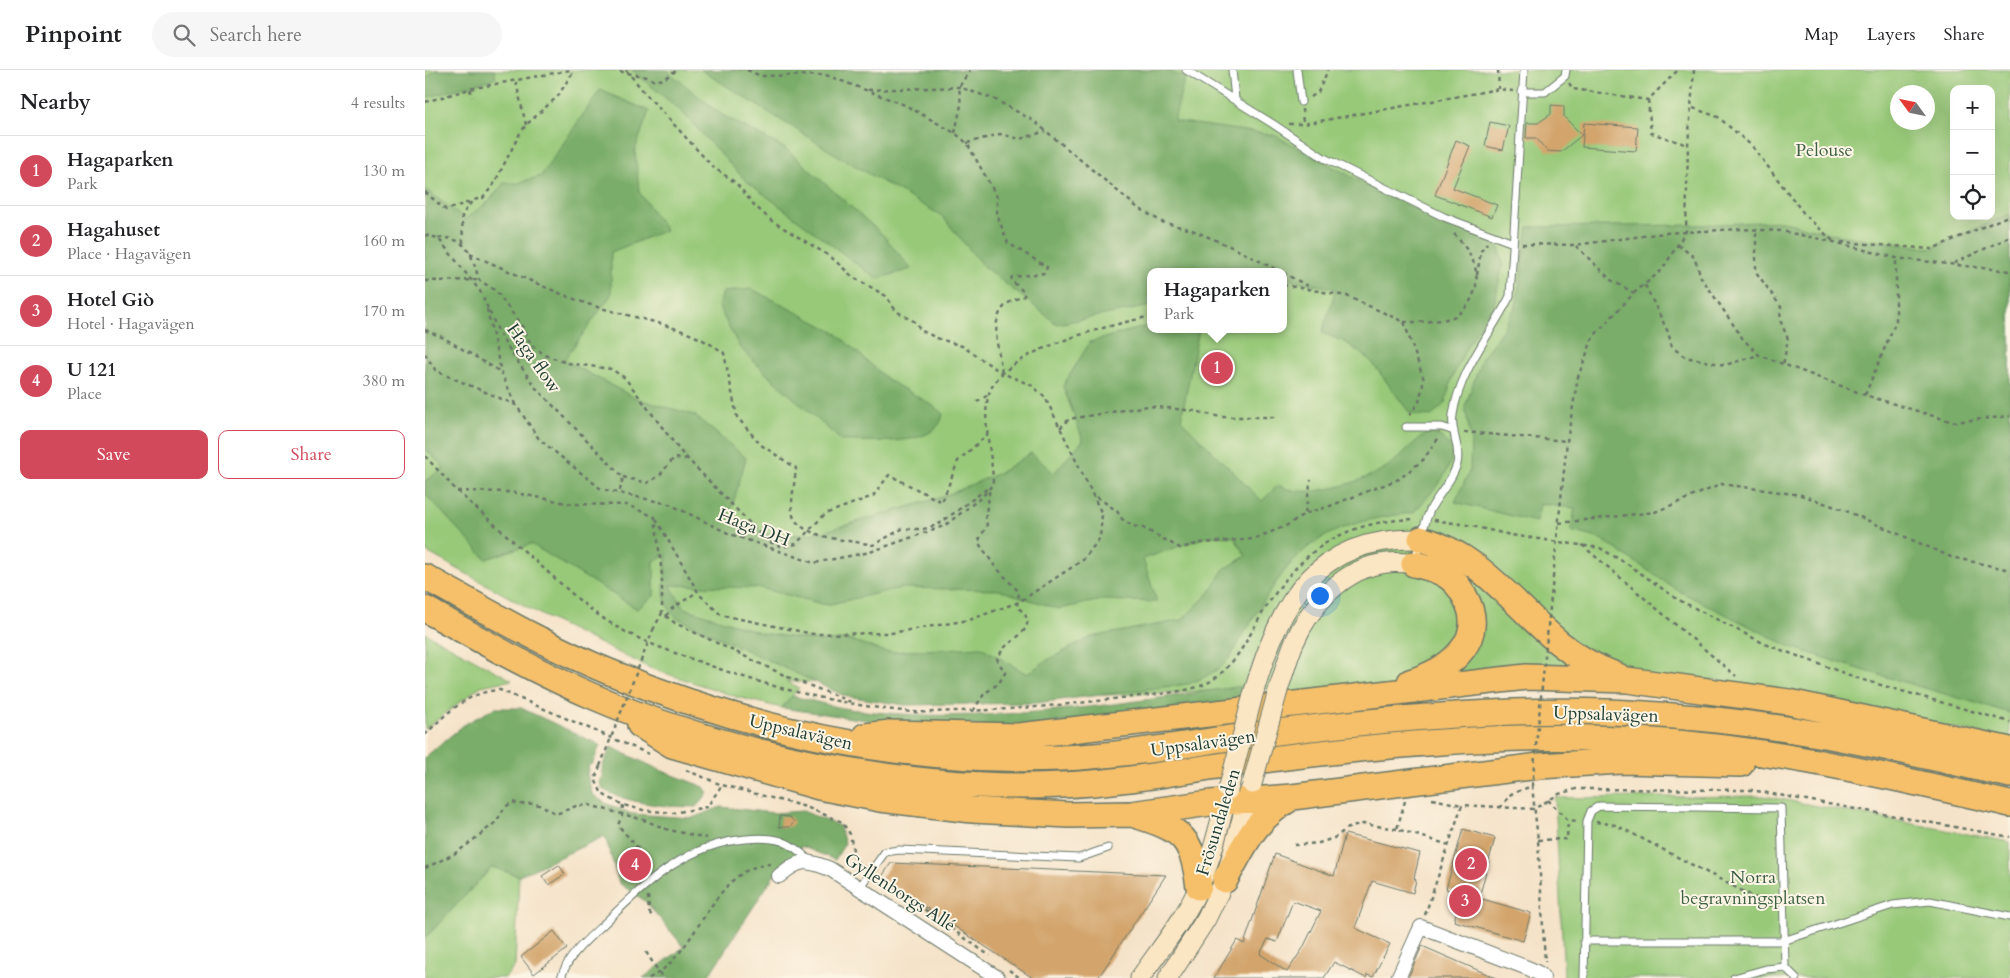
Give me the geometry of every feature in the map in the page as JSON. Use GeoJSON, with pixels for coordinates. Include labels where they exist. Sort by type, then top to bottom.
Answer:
{"type":"FeatureCollection","features":[{"type":"Feature","properties":{"kind":"highway"},"geometry":{"type":"LineString","coordinates":[[1424,529],[1441,544],[1457,552],[1478,567],[1559,642],[1581,658],[1627,680]]}},
{"type":"Feature","properties":{"kind":"highway"},"geometry":{"type":"LineString","coordinates":[[1357,695],[1413,681],[1448,665],[1461,654],[1470,638],[1472,622],[1470,608],[1463,592],[1450,578],[1434,569],[1414,564]]}},
{"type":"Feature","properties":{"kind":"highway","name":"Uppsalavägen"},"geometry":{"type":"LineString","coordinates":[[425,577],[524,632],[604,670],[701,707],[768,727],[823,740],[887,750],[968,757],[1060,758],[1134,753],[1227,739],[1356,724],[1493,712],[1591,712],[1670,716],[1821,735],[2010,775]]}},
{"type":"Feature","properties":{"kind":"highway","name":"Uppsalavägen"},"geometry":{"type":"LineString","coordinates":[[425,610],[513,658],[593,696],[693,733],[762,752],[882,776],[966,784],[1079,784],[1135,779],[1225,765],[1358,750],[1494,739],[1589,739],[1667,742],[1733,749],[1811,761],[2010,804]]}},
{"type":"Feature","properties":{"kind":"highway"},"geometry":{"type":"LineString","coordinates":[[823,740],[890,733],[1019,736],[1357,695],[1526,677],[1627,680],[1789,702],[2010,750]]}},
{"type":"Feature","properties":{"kind":"highway"},"geometry":{"type":"LineString","coordinates":[[593,696],[672,745],[819,787],[881,799],[972,810],[1069,815],[1131,814],[1238,794],[1292,796],[1539,766],[1621,761],[1726,764],[1811,761]]}},
{"type":"Feature","properties":{"kind":"highway"},"geometry":{"type":"LineString","coordinates":[[1225,880],[1253,829],[1273,808],[1292,796]]}},
{"type":"Feature","properties":{"kind":"highway"},"geometry":{"type":"LineString","coordinates":[[1131,814],[1158,822],[1181,836],[1190,846],[1195,858],[1199,887]]}},
{"type":"Feature","properties":{"kind":"main road","name":"Frösundaleden"},"geometry":{"type":"LineString","coordinates":[[1168,978],[1206,919],[1225,880],[1254,691],[1276,627],[1290,600],[1306,581],[1324,565],[1347,552],[1368,543],[1424,529]]}},
{"type":"Feature","properties":{"kind":"main road","name":"Frösundaleden"},"geometry":{"type":"LineString","coordinates":[[1140,978],[1187,909],[1199,887],[1211,852],[1238,794],[1279,688],[1294,643],[1313,610],[1327,593],[1349,577],[1364,570],[1387,563],[1414,564]]}},
{"type":"Feature","properties":{"kind":"street"},"geometry":{"type":"LineString","coordinates":[[779,876],[795,864],[810,861]]}},
{"type":"Feature","properties":{"kind":"street","name":"Gyllenborgs Allé"},"geometry":{"type":"LineString","coordinates":[[810,861],[829,869],[1001,972]]}},
{"type":"Feature","properties":{"kind":"street"},"geometry":{"type":"LineString","coordinates":[[1399,978],[1421,927],[1540,974],[1544,973]]}},
{"type":"Feature","properties":{"kind":"lane"},"geometry":{"type":"LineString","coordinates":[[1186,70],[1235,99],[1324,158],[1444,217],[1513,242]]}},
{"type":"Feature","properties":{"kind":"lane"},"geometry":{"type":"LineString","coordinates":[[1232,70],[1235,99]]}},
{"type":"Feature","properties":{"kind":"lane"},"geometry":{"type":"LineString","coordinates":[[1297,70],[1301,102]]}},
{"type":"Feature","properties":{"kind":"lane"},"geometry":{"type":"LineString","coordinates":[[1414,564],[1424,529],[1451,478],[1457,462],[1457,444],[1453,431],[1452,416],[1472,360],[1499,318],[1510,296],[1524,70]]}},
{"type":"Feature","properties":{"kind":"lane"},"geometry":{"type":"LineString","coordinates":[[1522,92],[1545,92],[1565,73]]}},
{"type":"Feature","properties":{"kind":"lane"},"geometry":{"type":"LineString","coordinates":[[1406,427],[1442,427],[1453,431]]}},
{"type":"Feature","properties":{"kind":"lane"},"geometry":{"type":"LineString","coordinates":[[1584,978],[1587,821],[1591,811],[1599,806],[1781,808],[1785,967],[1796,978]]}},
{"type":"Feature","properties":{"kind":"lane"},"geometry":{"type":"LineString","coordinates":[[561,978],[572,955],[647,883],[692,853],[723,841],[778,839],[796,847],[810,861]]}},
{"type":"Feature","properties":{"kind":"lane"},"geometry":{"type":"LineString","coordinates":[[859,888],[870,870],[885,852],[899,850],[1079,858],[1108,848]]}},
{"type":"Feature","properties":{"kind":"lane"},"geometry":{"type":"LineString","coordinates":[[1584,941],[1783,941],[1858,916],[1902,904],[1929,901],[2010,918]]}},
{"type":"Feature","properties":{"kind":"lane"},"geometry":{"type":"LineString","coordinates":[[1734,978],[1766,969],[1785,967]]}},
{"type":"Feature","properties":{"kind":"path"},"geometry":{"type":"LineString","coordinates":[[425,102],[471,89],[516,82],[570,70]]}},
{"type":"Feature","properties":{"kind":"path"},"geometry":{"type":"LineString","coordinates":[[425,192],[446,210],[483,198],[494,184],[512,147],[526,126],[558,96],[574,70]]}},
{"type":"Feature","properties":{"kind":"path"},"geometry":{"type":"LineString","coordinates":[[612,70],[647,77],[655,81],[664,80],[677,70]]}},
{"type":"Feature","properties":{"kind":"path"},"geometry":{"type":"LineString","coordinates":[[457,491],[511,492],[572,504],[627,505],[655,517],[697,592],[721,615],[813,634],[891,633],[969,620],[1019,602],[1083,560],[1100,538],[1102,514],[1095,496],[1045,397],[1031,385],[1002,373],[962,346],[920,330],[917,323],[897,311],[886,296],[853,277],[831,257],[773,221],[755,206],[736,183],[713,167],[626,70]]}},
{"type":"Feature","properties":{"kind":"path"},"geometry":{"type":"LineString","coordinates":[[747,70],[761,76],[826,75],[905,105],[955,133],[967,143],[997,197],[997,215],[1007,243],[1047,266],[1045,273],[1012,277],[1011,280],[1025,293],[1023,297],[1007,302],[996,320],[996,335],[1002,373]]}},
{"type":"Feature","properties":{"kind":"path"},"geometry":{"type":"LineString","coordinates":[[955,133],[961,105],[959,87],[970,70]]}},
{"type":"Feature","properties":{"kind":"path"},"geometry":{"type":"LineString","coordinates":[[1301,102],[1319,92],[1328,70]]}},
{"type":"Feature","properties":{"kind":"path"},"geometry":{"type":"LineString","coordinates":[[1498,70],[1499,90]]}},
{"type":"Feature","properties":{"kind":"path"},"geometry":{"type":"LineString","coordinates":[[1648,100],[1678,70]]}},
{"type":"Feature","properties":{"kind":"path"},"geometry":{"type":"LineString","coordinates":[[1544,973],[1538,840],[1532,786],[1567,442],[1578,376],[1593,337],[1635,293],[1662,270],[1685,230],[1694,70]]}},
{"type":"Feature","properties":{"kind":"path"},"geometry":{"type":"LineString","coordinates":[[1565,73],[1573,89],[1648,100]]}},
{"type":"Feature","properties":{"kind":"path"},"geometry":{"type":"LineString","coordinates":[[516,82],[526,126]]}},
{"type":"Feature","properties":{"kind":"path"},"geometry":{"type":"LineString","coordinates":[[867,90],[959,87],[995,99],[1034,121],[1138,208],[1162,222],[1192,230],[1274,268]]}},
{"type":"Feature","properties":{"kind":"path"},"geometry":{"type":"LineString","coordinates":[[471,89],[472,97]]}},
{"type":"Feature","properties":{"kind":"path"},"geometry":{"type":"LineString","coordinates":[[1273,124],[1303,124],[1499,90],[1522,92]]}},
{"type":"Feature","properties":{"kind":"path"},"geometry":{"type":"LineString","coordinates":[[1648,100],[1651,132],[1689,145]]}},
{"type":"Feature","properties":{"kind":"path"},"geometry":{"type":"LineString","coordinates":[[1693,108],[1718,117],[1752,146],[1805,215],[1834,242],[1932,249],[2010,215]]}},
{"type":"Feature","properties":{"kind":"path"},"geometry":{"type":"LineString","coordinates":[[967,143],[1001,134],[1020,139],[1046,132]]}},
{"type":"Feature","properties":{"kind":"path"},"geometry":{"type":"LineString","coordinates":[[463,244],[461,215],[473,200]]}},
{"type":"Feature","properties":{"kind":"path"},"geometry":{"type":"LineString","coordinates":[[1444,217],[1472,257],[1477,277]]}},
{"type":"Feature","properties":{"kind":"path"},"geometry":{"type":"LineString","coordinates":[[1513,242],[1575,245],[1685,230],[1741,229],[1781,231],[1896,258],[2010,271]]}},
{"type":"Feature","properties":{"kind":"path"},"geometry":{"type":"LineString","coordinates":[[1757,233],[1756,272],[1781,307],[1780,320],[1788,338],[1783,365]]}},
{"type":"Feature","properties":{"kind":"path"},"geometry":{"type":"LineString","coordinates":[[425,235],[458,240],[463,244],[470,254],[479,280]]}},
{"type":"Feature","properties":{"kind":"path"},"geometry":{"type":"LineString","coordinates":[[1952,264],[2010,237]]}},
{"type":"Feature","properties":{"kind":"path","name":"Haga flow"},"geometry":{"type":"LineString","coordinates":[[439,238],[481,291],[501,337],[535,387],[623,477]]}},
{"type":"Feature","properties":{"kind":"path"},"geometry":{"type":"LineString","coordinates":[[1575,245],[1611,280],[1635,293]]}},
{"type":"Feature","properties":{"kind":"path"},"geometry":{"type":"LineString","coordinates":[[1678,245],[1694,257],[1701,277],[1743,339],[1759,355],[1865,395],[1953,422],[2010,416]]}},
{"type":"Feature","properties":{"kind":"path"},"geometry":{"type":"LineString","coordinates":[[1287,285],[1316,289],[1347,296],[1404,322],[1423,322],[1457,316],[1474,296],[1481,251]]}},
{"type":"Feature","properties":{"kind":"path"},"geometry":{"type":"LineString","coordinates":[[470,254],[586,303],[657,322],[708,342],[724,353],[737,416],[761,445],[796,468],[792,512],[798,524],[808,532],[873,545],[902,529],[924,529],[939,524],[993,484],[993,459],[987,434],[988,395]]}},
{"type":"Feature","properties":{"kind":"path"},"geometry":{"type":"LineString","coordinates":[[1865,395],[1896,321],[1896,258]]}},
{"type":"Feature","properties":{"kind":"path"},"geometry":{"type":"LineString","coordinates":[[1287,274],[1316,289]]}},
{"type":"Feature","properties":{"kind":"path"},"geometry":{"type":"LineString","coordinates":[[425,281],[479,280],[496,291],[525,329],[531,345],[545,355],[567,362],[611,369],[625,378],[687,459],[767,541],[782,547],[796,544],[825,514],[873,496],[889,475],[943,502],[957,461],[987,434]]}},
{"type":"Feature","properties":{"kind":"path"},"geometry":{"type":"LineString","coordinates":[[1645,285],[1672,347],[1685,357],[1725,365],[1759,355]]}},
{"type":"Feature","properties":{"kind":"path","name":"Haga DH"},"geometry":{"type":"LineString","coordinates":[[486,303],[501,372],[516,405],[539,439],[601,489],[619,495],[669,504],[730,534],[814,563],[870,552],[944,526],[989,490],[993,484]]}},
{"type":"Feature","properties":{"kind":"path"},"geometry":{"type":"LineString","coordinates":[[977,402],[988,395],[1002,373],[1019,360],[1061,341],[1147,317]]}},
{"type":"Feature","properties":{"kind":"path"},"geometry":{"type":"LineString","coordinates":[[1404,322],[1425,380],[1423,393],[1410,413],[1406,427]]}},
{"type":"Feature","properties":{"kind":"path"},"geometry":{"type":"LineString","coordinates":[[425,330],[442,337],[501,372]]}},
{"type":"Feature","properties":{"kind":"path"},"geometry":{"type":"LineString","coordinates":[[425,354],[436,371],[516,405]]}},
{"type":"Feature","properties":{"kind":"path"},"geometry":{"type":"LineString","coordinates":[[1060,429],[1069,419],[1148,406],[1195,411],[1220,417],[1275,417]]}},
{"type":"Feature","properties":{"kind":"path"},"geometry":{"type":"LineString","coordinates":[[1095,496],[1117,510],[1127,522],[1180,548],[1201,543],[1253,539],[1286,526],[1305,514],[1399,480],[1423,460],[1440,436],[1442,427]]}},
{"type":"Feature","properties":{"kind":"path"},"geometry":{"type":"LineString","coordinates":[[1453,431],[1567,442]]}},
{"type":"Feature","properties":{"kind":"path"},"geometry":{"type":"LineString","coordinates":[[425,456],[457,491],[595,614],[634,638],[749,680],[827,700],[915,712],[973,711],[1102,700],[1191,688],[1209,682],[1228,668],[1238,656],[1285,577],[1305,557],[1331,538],[1358,527],[1401,520],[1424,529],[1467,524],[1511,536],[1600,548],[1629,565],[1677,599],[1765,644],[1860,679],[2010,722]]}},
{"type":"Feature","properties":{"kind":"path"},"geometry":{"type":"LineString","coordinates":[[619,495],[623,477],[647,483],[659,476],[674,458],[687,459]]}},
{"type":"Feature","properties":{"kind":"path"},"geometry":{"type":"LineString","coordinates":[[1305,514],[1311,480]]}},
{"type":"Feature","properties":{"kind":"path"},"geometry":{"type":"LineString","coordinates":[[1559,523],[1655,512],[1722,484],[1801,495],[1844,510],[1951,557],[2010,570]]}},
{"type":"Feature","properties":{"kind":"path"},"geometry":{"type":"LineString","coordinates":[[973,711],[984,694],[1002,679],[1005,673],[997,659],[1001,653],[1024,633],[1026,623],[1023,611],[1017,607],[1019,592],[994,565],[978,542],[987,525],[984,517],[989,490]]}},
{"type":"Feature","properties":{"kind":"path"},"geometry":{"type":"LineString","coordinates":[[655,517],[662,575],[662,613],[653,630],[595,779],[602,794],[623,805],[673,813],[707,807],[722,785]]}},
{"type":"Feature","properties":{"kind":"path"},"geometry":{"type":"LineString","coordinates":[[1582,545],[1739,678]]}},
{"type":"Feature","properties":{"kind":"path"},"geometry":{"type":"LineString","coordinates":[[666,616],[670,610],[697,592]]}},
{"type":"Feature","properties":{"kind":"path"},"geometry":{"type":"LineString","coordinates":[[662,613],[675,623],[788,677],[855,704]]}},
{"type":"Feature","properties":{"kind":"path"},"geometry":{"type":"LineString","coordinates":[[425,735],[452,710],[472,695],[500,690],[654,756]]}},
{"type":"Feature","properties":{"kind":"path"},"geometry":{"type":"LineString","coordinates":[[680,767],[722,785],[806,807],[842,822],[850,834],[855,861],[997,961]]}},
{"type":"Feature","properties":{"kind":"path"},"geometry":{"type":"LineString","coordinates":[[1500,808],[1511,794],[1532,786]]}},
{"type":"Feature","properties":{"kind":"path"},"geometry":{"type":"LineString","coordinates":[[1430,799],[1463,805],[1534,809]]}},
{"type":"Feature","properties":{"kind":"path"},"geometry":{"type":"LineString","coordinates":[[1396,802],[1414,800]]}},
{"type":"Feature","properties":{"kind":"path"},"geometry":{"type":"LineString","coordinates":[[1538,840],[1567,840],[1567,820],[1548,800]]}},
{"type":"Feature","properties":{"kind":"path"},"geometry":{"type":"LineString","coordinates":[[1397,829],[1406,801]]}},
{"type":"Feature","properties":{"kind":"path"},"geometry":{"type":"LineString","coordinates":[[425,868],[454,854],[467,845],[496,822],[505,807],[513,802],[520,805],[527,803],[540,805],[556,814],[576,806],[589,805],[623,816],[644,820],[669,830],[723,841]]}},
{"type":"Feature","properties":{"kind":"path"},"geometry":{"type":"LineString","coordinates":[[623,805],[623,816],[618,825],[641,852],[647,883],[649,912],[653,917]]}},
{"type":"Feature","properties":{"kind":"path"},"geometry":{"type":"LineString","coordinates":[[1421,927],[1463,805]]}},
{"type":"Feature","properties":{"kind":"path"},"geometry":{"type":"LineString","coordinates":[[1567,820],[1616,825],[1783,912]]}},
{"type":"Feature","properties":{"kind":"path"},"geometry":{"type":"LineString","coordinates":[[1294,845],[1319,844],[1334,838],[1348,828],[1363,824],[1397,829],[1449,845]]}},
{"type":"Feature","properties":{"kind":"path"},"geometry":{"type":"LineString","coordinates":[[649,978],[661,973],[686,946],[706,912],[729,885],[749,869],[765,864],[795,864]]}},
{"type":"Feature","properties":{"kind":"path"},"geometry":{"type":"LineString","coordinates":[[646,952],[662,977]]}},
{"type":"Feature","properties":{"kind":"path"},"geometry":{"type":"LineString","coordinates":[[1001,972],[1020,978]]}},
{"type":"Feature","properties":{"kind":"green space","name":"Pelouse"},"geometry":{"type":"Polygon","coordinates":[[[425,70],[2010,70],[2010,740],[1718,680],[1284,695],[1286,688],[1086,696],[786,681],[799,688],[782,708],[737,697],[650,668],[547,618],[425,551],[425,70]]]}},
{"type":"Feature","properties":{"kind":"green space"},"geometry":{"type":"Polygon","coordinates":[[[436,70],[494,70],[496,78],[425,98],[425,79],[436,70]]]}},
{"type":"Feature","properties":{"kind":"green space"},"geometry":{"type":"Polygon","coordinates":[[[632,70],[666,70],[722,115],[786,149],[884,236],[911,269],[877,279],[745,180],[680,110],[632,70]]]}},
{"type":"Feature","properties":{"kind":"green space"},"geometry":{"type":"Polygon","coordinates":[[[701,70],[1165,70],[1185,77],[1174,121],[1274,135],[1425,214],[1498,244],[1503,262],[1494,305],[1467,346],[1452,378],[1445,403],[1432,416],[1417,415],[1409,412],[1371,361],[1345,342],[1322,333],[1336,289],[1287,279],[1287,268],[1147,268],[1147,307],[1057,324],[983,266],[942,216],[840,157],[701,70]]]}},
{"type":"Feature","properties":{"kind":"green space"},"geometry":{"type":"Polygon","coordinates":[[[600,90],[649,111],[635,150],[639,192],[666,230],[611,252],[611,295],[564,360],[635,398],[694,415],[746,458],[728,521],[778,537],[822,532],[942,497],[999,473],[1031,453],[1054,473],[1083,440],[1063,386],[1090,342],[1147,326],[1147,333],[1198,333],[1181,420],[1262,501],[1278,485],[1289,489],[1317,491],[1362,479],[1391,464],[1424,435],[1431,432],[1440,436],[1453,449],[1452,458],[1439,484],[1413,513],[1353,524],[1325,536],[1300,554],[1277,582],[1227,661],[1214,672],[1188,684],[1036,703],[904,705],[845,696],[677,618],[667,605],[665,597],[666,555],[654,561],[654,596],[637,609],[531,544],[486,559],[425,494],[425,481],[444,468],[425,448],[425,189],[465,219],[487,203],[504,183],[518,183],[541,176],[600,90]],[[1208,536],[1143,559],[1157,602],[1102,600],[1059,609],[999,590],[901,588],[826,605],[760,588],[670,585],[684,608],[762,633],[820,641],[851,640],[885,652],[981,647],[1027,674],[1044,662],[1091,637],[1182,620],[1210,592],[1223,570],[1246,556],[1234,537],[1208,536]]]}},
{"type":"Feature","properties":{"kind":"green space"},"geometry":{"type":"Polygon","coordinates":[[[2010,214],[2010,713],[1791,647],[1677,590],[1601,539],[1571,531],[1575,508],[1540,504],[1536,522],[1455,502],[1470,470],[1471,440],[1465,407],[1482,358],[1501,332],[1516,306],[1528,227],[1696,225],[1781,221],[1837,235],[1931,248],[2010,214]]]}},
{"type":"Feature","properties":{"kind":"green space"},"geometry":{"type":"Polygon","coordinates":[[[752,289],[836,333],[888,380],[932,405],[943,414],[938,425],[929,433],[916,438],[885,441],[842,441],[740,348],[718,306],[723,292],[752,289]]]}},
{"type":"Feature","properties":{"kind":"green space"},"geometry":{"type":"Polygon","coordinates":[[[425,633],[512,680],[481,686],[425,729],[425,633]]]}},
{"type":"Feature","properties":{"kind":"green space"},"geometry":{"type":"Polygon","coordinates":[[[1249,685],[1243,701],[1025,727],[887,723],[782,708],[792,696],[848,709],[898,714],[948,716],[999,714],[1100,706],[1249,685]]]}},
{"type":"Feature","properties":{"kind":"green space"},"geometry":{"type":"Polygon","coordinates":[[[495,708],[521,708],[600,745],[593,763],[589,765],[587,774],[592,794],[605,803],[632,814],[692,818],[721,807],[774,813],[803,811],[839,826],[845,843],[835,860],[801,846],[797,857],[775,874],[707,978],[643,978],[684,947],[645,901],[619,883],[605,836],[519,876],[492,867],[425,938],[425,757],[465,724],[495,708]]]}},
{"type":"Feature","properties":{"kind":"green space"},"geometry":{"type":"Polygon","coordinates":[[[611,747],[660,770],[704,787],[708,793],[696,807],[683,807],[636,801],[602,789],[599,780],[603,776],[602,767],[611,747]]]}},
{"type":"Feature","properties":{"kind":"green space","name":"Norra begravningsplatsen"},"geometry":{"type":"Polygon","coordinates":[[[1764,796],[2010,842],[2010,978],[1564,978],[1555,798],[1764,796]]]}},
{"type":"Feature","properties":{"kind":"green space"},"geometry":{"type":"Polygon","coordinates":[[[492,867],[519,876],[515,966],[505,978],[425,978],[425,938],[492,867]]]}},
{"type":"Feature","properties":{"kind":"building"},"geometry":{"type":"Polygon","coordinates":[[[1551,105],[1564,106],[1564,117],[1582,135],[1561,152],[1547,151],[1536,138],[1526,138],[1527,123],[1538,123],[1551,114],[1551,105]]]}},
{"type":"Feature","properties":{"kind":"building"},"geometry":{"type":"Polygon","coordinates":[[[1490,122],[1509,126],[1503,150],[1485,146],[1490,122]]]}},
{"type":"Feature","properties":{"kind":"building"},"geometry":{"type":"Polygon","coordinates":[[[1584,123],[1638,127],[1636,151],[1582,147],[1584,123]]]}},
{"type":"Feature","properties":{"kind":"building"},"geometry":{"type":"Polygon","coordinates":[[[1456,140],[1470,146],[1453,188],[1497,205],[1492,217],[1435,195],[1456,140]]]}},
{"type":"Feature","properties":{"kind":"building"},"geometry":{"type":"Polygon","coordinates":[[[780,816],[790,817],[794,822],[790,827],[779,827],[780,816]]]}},
{"type":"Feature","properties":{"kind":"building"},"geometry":{"type":"Polygon","coordinates":[[[1463,829],[1495,838],[1479,898],[1531,913],[1523,941],[1454,921],[1461,894],[1446,889],[1463,829]]]}},
{"type":"Feature","properties":{"kind":"building"},"geometry":{"type":"Polygon","coordinates":[[[1345,834],[1420,853],[1414,878],[1416,880],[1413,893],[1372,881],[1355,928],[1390,944],[1373,977],[1367,975],[1366,978],[1334,962],[1324,978],[1214,978],[1237,940],[1244,944],[1275,854],[1334,876],[1345,834]],[[1293,901],[1277,942],[1268,939],[1260,954],[1287,972],[1303,948],[1321,911],[1293,901]]]}},
{"type":"Feature","properties":{"kind":"building"},"geometry":{"type":"Polygon","coordinates":[[[891,863],[1166,875],[1098,978],[1033,978],[881,878],[891,863]]]}},
{"type":"Feature","properties":{"kind":"building"},"geometry":{"type":"Polygon","coordinates":[[[559,865],[565,874],[548,885],[542,876],[559,865]]]}},
{"type":"Feature","properties":{"kind":"building"},"geometry":{"type":"Polygon","coordinates":[[[554,931],[567,949],[534,974],[521,957],[554,931]]]}},
{"type":"Feature","properties":{"kind":"building"},"geometry":{"type":"Polygon","coordinates":[[[1422,946],[1496,978],[1408,978],[1422,946]]]}},
{"type":"Feature","properties":{"kind":"place","name":"Hagaparken"},"geometry":{"type":"Point","coordinates":[1217,368]}},
{"type":"Feature","properties":{"kind":"place","name":"Hagahuset"},"geometry":{"type":"Point","coordinates":[1471,864]}},
{"type":"Feature","properties":{"kind":"place","name":"U 121"},"geometry":{"type":"Point","coordinates":[635,865]}},
{"type":"Feature","properties":{"kind":"place","name":"Hotel Giò"},"geometry":{"type":"Point","coordinates":[1465,901]}}]}
